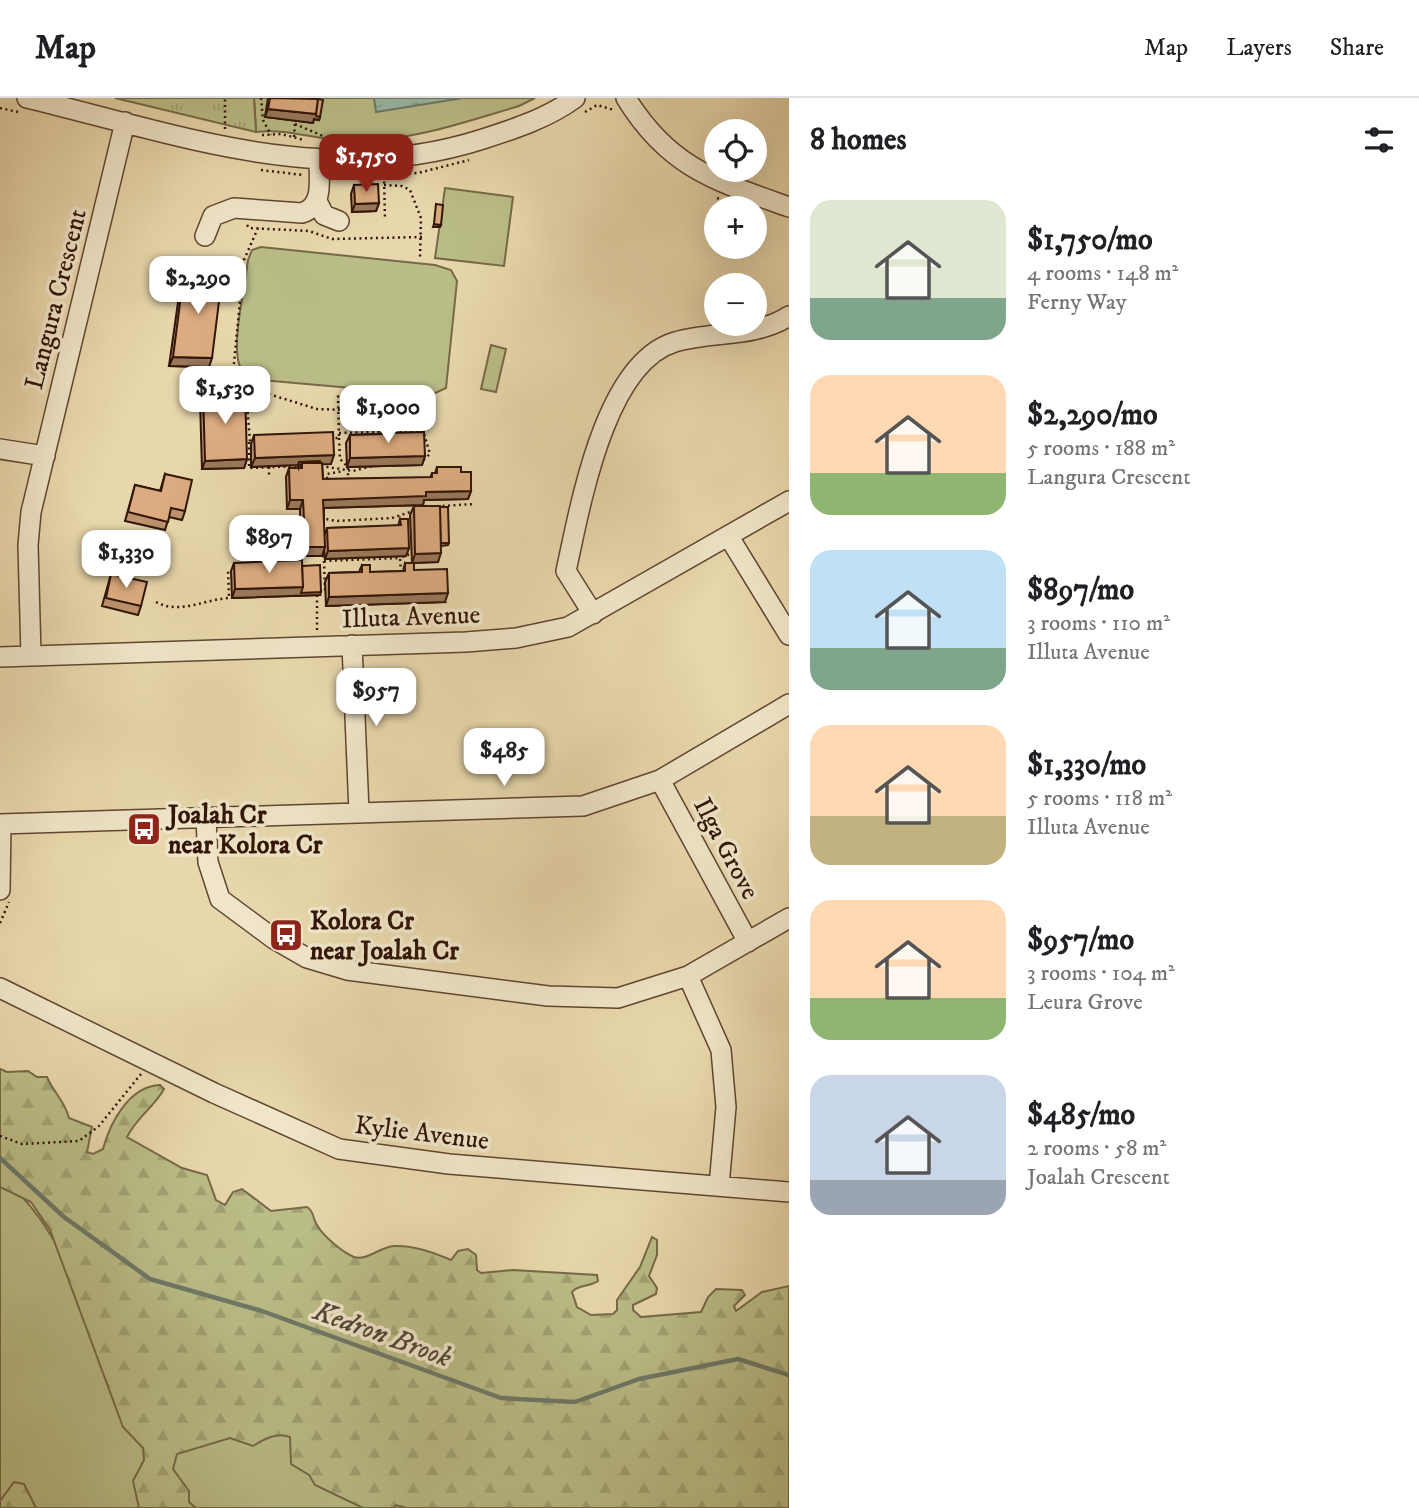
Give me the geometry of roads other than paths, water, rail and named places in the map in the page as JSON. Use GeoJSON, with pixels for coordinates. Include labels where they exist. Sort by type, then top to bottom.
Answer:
{"type":"FeatureCollection","features":[{"type":"Feature","properties":{"kind":"street"},"geometry":{"type":"LineString","coordinates":[[27,98],[256,152],[320,150],[382,161],[440,151],[515,129],[575,98]]}},
{"type":"Feature","properties":{"kind":"street"},"geometry":{"type":"LineString","coordinates":[[626,98],[642,124],[676,159],[719,182],[789,207]]}},
{"type":"Feature","properties":{"kind":"street","name":"Langura Crescent"},"geometry":{"type":"LineString","coordinates":[[30,656],[28,527],[125,122]]}},
{"type":"Feature","properties":{"kind":"street"},"geometry":{"type":"LineString","coordinates":[[205,236],[213,216],[226,209],[302,213],[313,208],[317,201],[320,150]]}},
{"type":"Feature","properties":{"kind":"street"},"geometry":{"type":"LineString","coordinates":[[317,201],[324,215],[339,221]]}},
{"type":"Feature","properties":{"kind":"street"},"geometry":{"type":"LineString","coordinates":[[593,614],[566,571],[592,455],[633,373],[645,359],[673,342],[753,330],[774,325],[789,316]]}},
{"type":"Feature","properties":{"kind":"street"},"geometry":{"type":"LineString","coordinates":[[0,449],[45,456]]}},
{"type":"Feature","properties":{"kind":"street","name":"Illuta Avenue"},"geometry":{"type":"LineString","coordinates":[[0,657],[516,638],[568,627],[789,501]]}},
{"type":"Feature","properties":{"kind":"street"},"geometry":{"type":"LineString","coordinates":[[729,537],[789,635]]}},
{"type":"Feature","properties":{"kind":"street"},"geometry":{"type":"LineString","coordinates":[[352,645],[359,812]]}},
{"type":"Feature","properties":{"kind":"street"},"geometry":{"type":"LineString","coordinates":[[0,890],[1,824],[583,806],[660,780],[789,704]]}},
{"type":"Feature","properties":{"kind":"street","name":"Ilga Grove"},"geometry":{"type":"LineString","coordinates":[[660,780],[748,942]]}},
{"type":"Feature","properties":{"kind":"street"},"geometry":{"type":"LineString","coordinates":[[206,818],[208,862],[220,899],[274,939],[327,965],[548,996],[618,998],[688,976],[789,918]]}},
{"type":"Feature","properties":{"kind":"street"},"geometry":{"type":"LineString","coordinates":[[688,976],[721,1050],[726,1107],[719,1186]]}},
{"type":"Feature","properties":{"kind":"street","name":"Kylie Avenue"},"geometry":{"type":"LineString","coordinates":[[0,989],[149,1063],[339,1149],[449,1164],[789,1192]]}},
{"type":"Feature","properties":{"kind":"water"},"geometry":{"type":"Polygon","coordinates":[[[374,98],[463,98],[376,112],[374,98]]]}},
{"type":"Feature","properties":{"kind":"waterway","name":"Kedron Brook"},"geometry":{"type":"LineString","coordinates":[[0,1158],[64,1217],[150,1279],[262,1311],[501,1398],[575,1402],[639,1379],[738,1359],[789,1375]]}},
{"type":"Feature","properties":{"kind":"place","name":"Joalah Cr near Kolora Cr"},"geometry":{"type":"Point","coordinates":[144,829]}},
{"type":"Feature","properties":{"kind":"place","name":"Kolora Cr near Joalah Cr"},"geometry":{"type":"Point","coordinates":[286,935]}}]}
